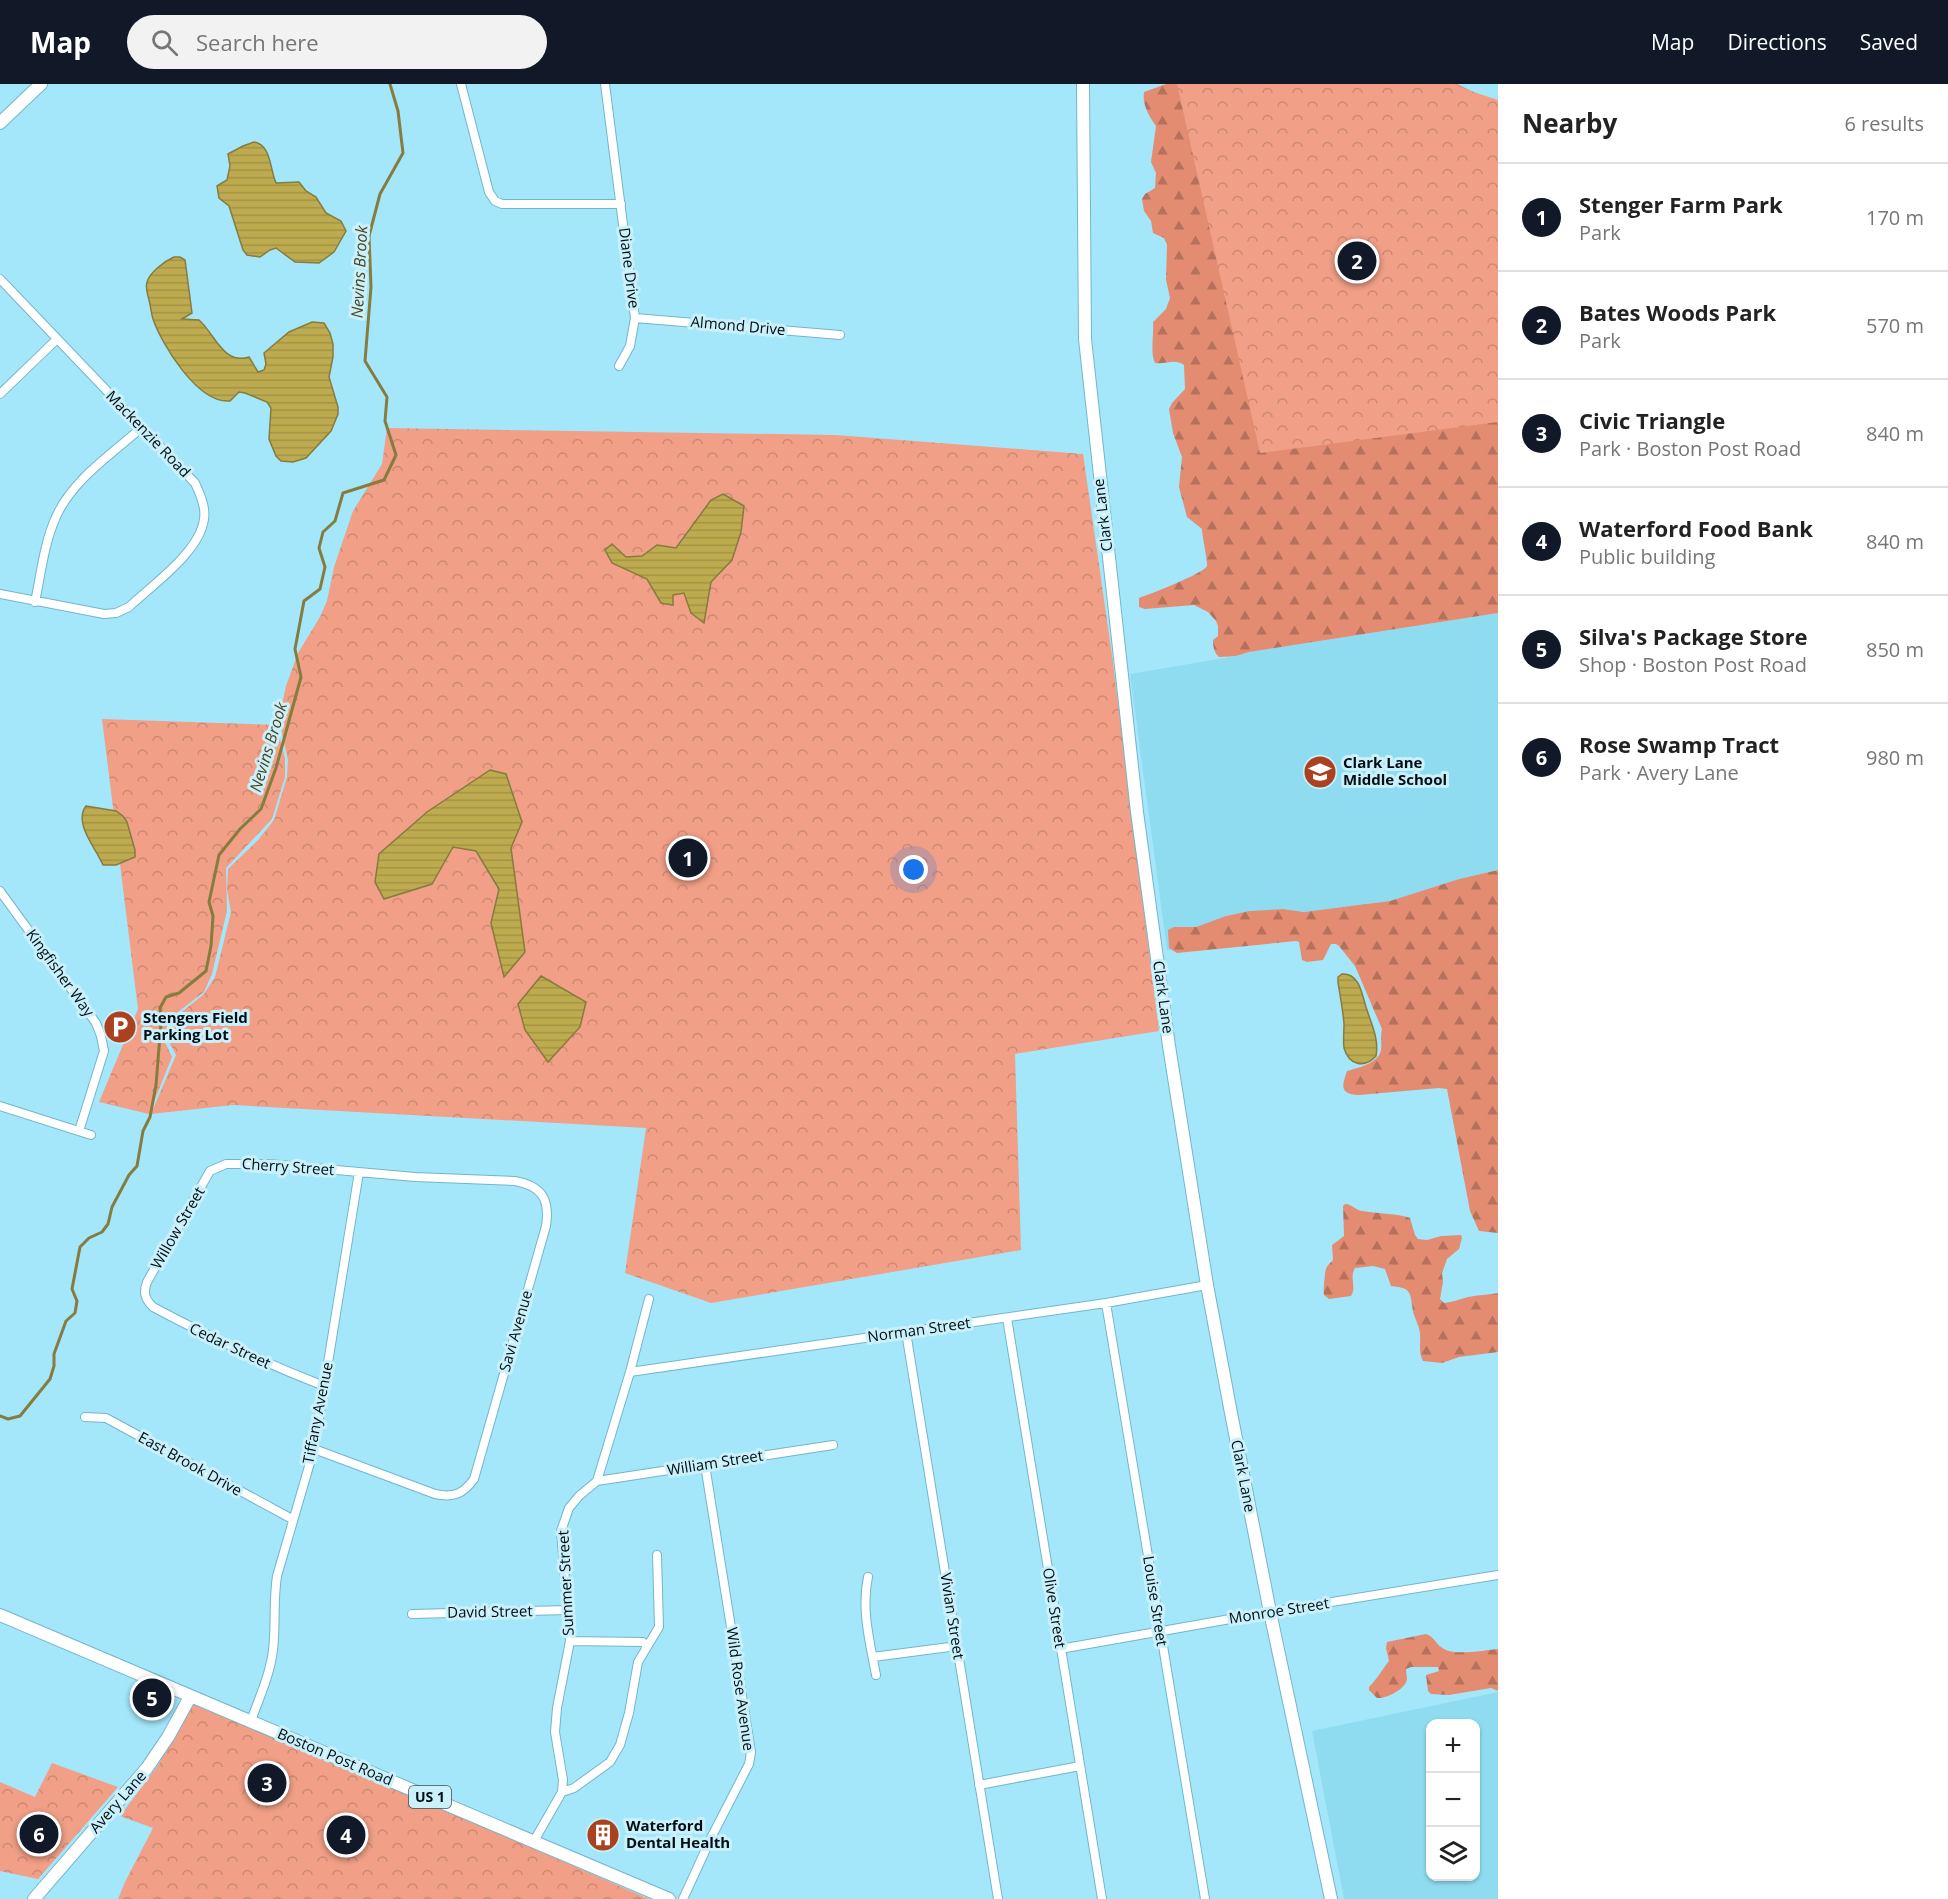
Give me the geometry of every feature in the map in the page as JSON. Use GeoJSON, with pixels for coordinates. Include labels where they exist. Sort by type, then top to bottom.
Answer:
{"type":"FeatureCollection","features":[{"type":"Feature","properties":{"kind":"main road"},"geometry":{"type":"LineString","coordinates":[[0,123],[41,84]]}},
{"type":"Feature","properties":{"kind":"main road","name":"Clark Lane"},"geometry":{"type":"LineString","coordinates":[[1083,84],[1084,339],[1139,822],[1169,1046],[1207,1285],[1270,1612],[1331,1899]]}},
{"type":"Feature","properties":{"kind":"main road","name":"Boston Post Road"},"geometry":{"type":"LineString","coordinates":[[0,1615],[669,1899]]}},
{"type":"Feature","properties":{"kind":"main road","name":"Avery Lane"},"geometry":{"type":"LineString","coordinates":[[34,1899],[147,1768],[168,1737],[190,1696]]}},
{"type":"Feature","properties":{"kind":"street"},"geometry":{"type":"LineString","coordinates":[[460,84],[489,192],[495,201],[502,204],[621,204]]}},
{"type":"Feature","properties":{"kind":"street","name":"Diane Drive"},"geometry":{"type":"LineString","coordinates":[[605,84],[635,318],[630,346],[619,366]]}},
{"type":"Feature","properties":{"kind":"street","name":"Mackenzie Road"},"geometry":{"type":"LineString","coordinates":[[0,279],[195,483],[202,499],[205,517],[200,535],[192,548],[129,607],[116,613],[104,614],[0,594]]}},
{"type":"Feature","properties":{"kind":"street","name":"Almond Drive"},"geometry":{"type":"LineString","coordinates":[[635,318],[840,335]]}},
{"type":"Feature","properties":{"kind":"street"},"geometry":{"type":"LineString","coordinates":[[0,394],[57,339]]}},
{"type":"Feature","properties":{"kind":"street"},"geometry":{"type":"LineString","coordinates":[[35,602],[48,538],[66,499],[80,482],[141,428]]}},
{"type":"Feature","properties":{"kind":"street","name":"Kingfisher Way"},"geometry":{"type":"LineString","coordinates":[[0,891],[96,1023],[101,1036],[104,1052],[79,1131]]}},
{"type":"Feature","properties":{"kind":"street"},"geometry":{"type":"LineString","coordinates":[[0,1106],[91,1135]]}},
{"type":"Feature","properties":{"kind":"street","name":"Cherry Street"},"geometry":{"type":"LineString","coordinates":[[218,1166],[235,1163],[269,1164],[359,1172]]}},
{"type":"Feature","properties":{"kind":"street","name":"Willow Street"},"geometry":{"type":"LineString","coordinates":[[144,1295],[147,1282],[210,1171],[218,1166]]}},
{"type":"Feature","properties":{"kind":"street","name":"Tiffany Avenue"},"geometry":{"type":"LineString","coordinates":[[251,1721],[270,1667],[274,1648],[274,1594],[277,1576],[314,1449],[359,1172]]}},
{"type":"Feature","properties":{"kind":"street","name":"Savi Avenue"},"geometry":{"type":"LineString","coordinates":[[314,1449],[435,1494],[447,1497],[459,1495],[467,1488],[474,1479],[546,1226],[547,1204],[542,1195],[528,1184],[515,1181],[415,1178],[359,1172]]}},
{"type":"Feature","properties":{"kind":"street","name":"Norman Street"},"geometry":{"type":"LineString","coordinates":[[630,1372],[1106,1303],[1207,1285]]}},
{"type":"Feature","properties":{"kind":"street","name":"Cedar Street"},"geometry":{"type":"LineString","coordinates":[[144,1295],[153,1307],[207,1336],[266,1364],[324,1386]]}},
{"type":"Feature","properties":{"kind":"street"},"geometry":{"type":"LineString","coordinates":[[597,1481],[630,1372],[648,1299]]}},
{"type":"Feature","properties":{"kind":"street","name":"Louise Street"},"geometry":{"type":"LineString","coordinates":[[1106,1303],[1205,1899]]}},
{"type":"Feature","properties":{"kind":"street","name":"Olive Street"},"geometry":{"type":"LineString","coordinates":[[1006,1318],[1102,1899]]}},
{"type":"Feature","properties":{"kind":"street","name":"Vivian Street"},"geometry":{"type":"LineString","coordinates":[[906,1332],[998,1899]]}},
{"type":"Feature","properties":{"kind":"street","name":"East Brook Drive"},"geometry":{"type":"LineString","coordinates":[[85,1417],[106,1418],[292,1519]]}},
{"type":"Feature","properties":{"kind":"street","name":"William Street"},"geometry":{"type":"LineString","coordinates":[[597,1481],[833,1446]]}},
{"type":"Feature","properties":{"kind":"street","name":"Wild Rose Avenue"},"geometry":{"type":"LineString","coordinates":[[683,1899],[749,1764],[751,1752],[705,1464]]}},
{"type":"Feature","properties":{"kind":"street","name":"Summer Street"},"geometry":{"type":"LineString","coordinates":[[562,1792],[555,1732],[557,1708],[570,1641],[561,1531],[569,1508],[597,1481]]}},
{"type":"Feature","properties":{"kind":"street"},"geometry":{"type":"LineString","coordinates":[[534,1841],[562,1792],[574,1788],[610,1762],[617,1753],[629,1713],[635,1671],[659,1627],[657,1555]]}},
{"type":"Feature","properties":{"kind":"street","name":"Monroe Street"},"geometry":{"type":"LineString","coordinates":[[1060,1648],[1498,1575]]}},
{"type":"Feature","properties":{"kind":"street"},"geometry":{"type":"LineString","coordinates":[[868,1577],[865,1592],[866,1615],[876,1675]]}},
{"type":"Feature","properties":{"kind":"street","name":"David Street"},"geometry":{"type":"LineString","coordinates":[[412,1614],[568,1610]]}},
{"type":"Feature","properties":{"kind":"street"},"geometry":{"type":"LineString","coordinates":[[570,1641],[643,1642],[647,1646]]}},
{"type":"Feature","properties":{"kind":"street"},"geometry":{"type":"LineString","coordinates":[[873,1657],[957,1646]]}},
{"type":"Feature","properties":{"kind":"street"},"geometry":{"type":"LineString","coordinates":[[979,1785],[1080,1766]]}},
{"type":"Feature","properties":{"kind":"shaded area"},"geometry":{"type":"Polygon","coordinates":[[[254,142],[264,147],[267,152],[276,183],[299,182],[306,191],[316,197],[326,213],[341,221],[346,231],[334,252],[319,263],[295,262],[276,248],[260,257],[247,255],[243,250],[229,206],[219,198],[217,186],[227,180],[230,166],[228,154],[254,142]]]}},
{"type":"Feature","properties":{"kind":"shaded area"},"geometry":{"type":"Polygon","coordinates":[[[174,257],[185,260],[192,313],[182,319],[199,320],[220,347],[232,357],[249,357],[258,372],[264,370],[266,364],[264,353],[289,332],[312,322],[324,323],[333,344],[329,377],[338,414],[331,431],[306,458],[293,462],[281,461],[276,456],[269,439],[271,408],[267,402],[239,392],[230,401],[218,399],[194,383],[173,357],[153,319],[146,287],[154,271],[174,257]]]}},
{"type":"Feature","properties":{"kind":"shaded area"},"geometry":{"type":"Polygon","coordinates":[[[723,494],[744,506],[741,532],[732,560],[711,582],[704,623],[691,613],[684,593],[673,595],[673,605],[661,603],[647,579],[612,563],[605,550],[612,544],[626,557],[642,556],[657,545],[676,548],[711,500],[723,494]]]}},
{"type":"Feature","properties":{"kind":"shaded area","name":"Clark Lane Middle School"},"geometry":{"type":"Polygon","coordinates":[[[1498,613],[1498,870],[1459,879],[1390,901],[1304,912],[1283,909],[1249,911],[1226,916],[1196,927],[1174,927],[1171,950],[1167,950],[1130,674],[1249,652],[1498,613]]]}},
{"type":"Feature","properties":{"kind":"shaded area"},"geometry":{"type":"Polygon","coordinates":[[[490,770],[506,774],[522,822],[511,848],[525,952],[504,977],[491,923],[499,889],[476,851],[453,847],[432,884],[384,899],[375,882],[379,854],[427,812],[490,770]]]}},
{"type":"Feature","properties":{"kind":"shaded area"},"geometry":{"type":"Polygon","coordinates":[[[86,806],[116,811],[123,816],[127,822],[135,857],[116,865],[103,865],[84,828],[82,820],[86,806]]]}},
{"type":"Feature","properties":{"kind":"shaded area"},"geometry":{"type":"Polygon","coordinates":[[[1342,974],[1353,977],[1357,982],[1374,1033],[1377,1044],[1376,1056],[1367,1063],[1353,1061],[1344,1048],[1344,1019],[1338,982],[1338,977],[1342,974]]]}},
{"type":"Feature","properties":{"kind":"shaded area"},"geometry":{"type":"Polygon","coordinates":[[[541,976],[586,1002],[580,1027],[548,1062],[525,1030],[518,1004],[541,976]]]}},
{"type":"Feature","properties":{"kind":"shaded area"},"geometry":{"type":"Polygon","coordinates":[[[1498,1692],[1498,1899],[1344,1899],[1312,1731],[1498,1692]]]}},
{"type":"Feature","properties":{"kind":"green space"},"geometry":{"type":"Polygon","coordinates":[[[1166,84],[1457,84],[1498,104],[1498,613],[1219,657],[1213,642],[1218,636],[1218,626],[1208,612],[1194,605],[1145,609],[1139,607],[1139,598],[1187,579],[1207,566],[1202,529],[1187,517],[1179,487],[1182,457],[1173,433],[1169,409],[1185,389],[1184,365],[1177,362],[1155,363],[1153,354],[1153,322],[1166,309],[1170,298],[1166,280],[1167,244],[1164,238],[1153,233],[1142,199],[1145,194],[1155,188],[1156,173],[1151,162],[1156,126],[1147,110],[1144,92],[1166,84]]]}},
{"type":"Feature","properties":{"kind":"green space"},"geometry":{"type":"Polygon","coordinates":[[[1177,84],[1454,84],[1498,100],[1498,422],[1260,453],[1177,84]]]}},
{"type":"Feature","properties":{"kind":"green space"},"geometry":{"type":"Polygon","coordinates":[[[387,428],[835,435],[1083,454],[1112,655],[1159,1031],[1015,1054],[1021,1250],[711,1303],[625,1273],[646,1128],[233,1105],[151,1114],[176,1055],[166,1036],[173,1019],[204,994],[215,977],[231,912],[227,889],[228,869],[259,839],[274,820],[287,777],[288,760],[282,734],[281,709],[286,686],[298,653],[327,601],[334,567],[353,511],[382,464],[387,428]]]}},
{"type":"Feature","properties":{"kind":"green space"},"geometry":{"type":"Polygon","coordinates":[[[102,719],[276,725],[285,758],[285,777],[272,819],[226,868],[227,911],[212,974],[204,992],[170,1018],[163,1038],[172,1057],[149,1114],[99,1102],[138,1009],[102,719]]]}},
{"type":"Feature","properties":{"kind":"green space"},"geometry":{"type":"Polygon","coordinates":[[[1498,870],[1498,1233],[1479,1231],[1470,1211],[1447,1089],[1359,1095],[1345,1091],[1343,1085],[1347,1071],[1367,1064],[1379,1055],[1382,1029],[1355,966],[1339,946],[1331,944],[1323,960],[1307,962],[1302,960],[1299,942],[1296,941],[1177,953],[1169,948],[1168,930],[1174,927],[1196,927],[1226,916],[1249,911],[1283,909],[1304,912],[1390,901],[1459,879],[1498,870]]]}},
{"type":"Feature","properties":{"kind":"green space"},"geometry":{"type":"Polygon","coordinates":[[[1345,1204],[1362,1211],[1410,1218],[1418,1239],[1427,1240],[1441,1236],[1461,1235],[1459,1249],[1447,1259],[1442,1273],[1440,1299],[1444,1303],[1498,1293],[1498,1352],[1459,1357],[1442,1363],[1423,1361],[1420,1351],[1420,1330],[1410,1294],[1404,1289],[1391,1286],[1385,1269],[1373,1266],[1355,1268],[1351,1296],[1329,1299],[1324,1295],[1327,1266],[1333,1260],[1332,1245],[1344,1236],[1343,1206],[1345,1204]]]}},
{"type":"Feature","properties":{"kind":"green space"},"geometry":{"type":"Polygon","coordinates":[[[1426,1634],[1449,1651],[1498,1649],[1498,1691],[1491,1688],[1449,1695],[1431,1694],[1428,1691],[1426,1675],[1439,1671],[1438,1667],[1411,1667],[1406,1669],[1406,1683],[1399,1690],[1377,1698],[1369,1687],[1389,1661],[1387,1642],[1426,1634]]]}},
{"type":"Feature","properties":{"kind":"green space"},"geometry":{"type":"Polygon","coordinates":[[[190,1697],[649,1899],[118,1899],[153,1828],[120,1816],[159,1764],[190,1697]]]}},
{"type":"Feature","properties":{"kind":"green space"},"geometry":{"type":"Polygon","coordinates":[[[52,1763],[118,1787],[38,1879],[0,1871],[0,1782],[35,1797],[52,1763]]]}},
{"type":"Feature","properties":{"kind":"waterway","name":"Nevins Brook"},"geometry":{"type":"LineString","coordinates":[[0,1416],[8,1419],[20,1416],[50,1379],[54,1366],[54,1354],[66,1321],[75,1313],[77,1301],[72,1289],[80,1247],[89,1238],[102,1232],[108,1224],[112,1207],[129,1175],[137,1166],[143,1131],[150,1117],[156,1085],[160,1008],[166,997],[179,993],[206,971],[211,946],[213,916],[209,902],[219,855],[240,829],[261,809],[276,768],[301,677],[295,649],[304,601],[320,589],[325,567],[319,548],[323,532],[335,521],[343,493],[384,480],[396,455],[385,421],[387,397],[365,361],[371,287],[369,236],[380,194],[403,153],[398,111],[390,84]]}},
{"type":"Feature","properties":{"kind":"place","name":"Bates Woods Park"},"geometry":{"type":"Point","coordinates":[1357,261]}},
{"type":"Feature","properties":{"kind":"place","name":"Clark Lane Middle School"},"geometry":{"type":"Point","coordinates":[1320,772]}},
{"type":"Feature","properties":{"kind":"place","name":"Stenger Farm Park"},"geometry":{"type":"Point","coordinates":[688,858]}},
{"type":"Feature","properties":{"kind":"place","name":"Stengers Field Parking Lot"},"geometry":{"type":"Point","coordinates":[120,1027]}},
{"type":"Feature","properties":{"kind":"place","name":"Silva's Package Store"},"geometry":{"type":"Point","coordinates":[152,1698]}},
{"type":"Feature","properties":{"kind":"place","name":"Civic Triangle"},"geometry":{"type":"Point","coordinates":[267,1783]}},
{"type":"Feature","properties":{"kind":"place","name":"Rose Swamp Tract"},"geometry":{"type":"Point","coordinates":[39,1834]}},
{"type":"Feature","properties":{"kind":"place","name":"Waterford Food Bank"},"geometry":{"type":"Point","coordinates":[346,1835]}},
{"type":"Feature","properties":{"kind":"place","name":"Waterford Dental Health"},"geometry":{"type":"Point","coordinates":[603,1835]}}]}
